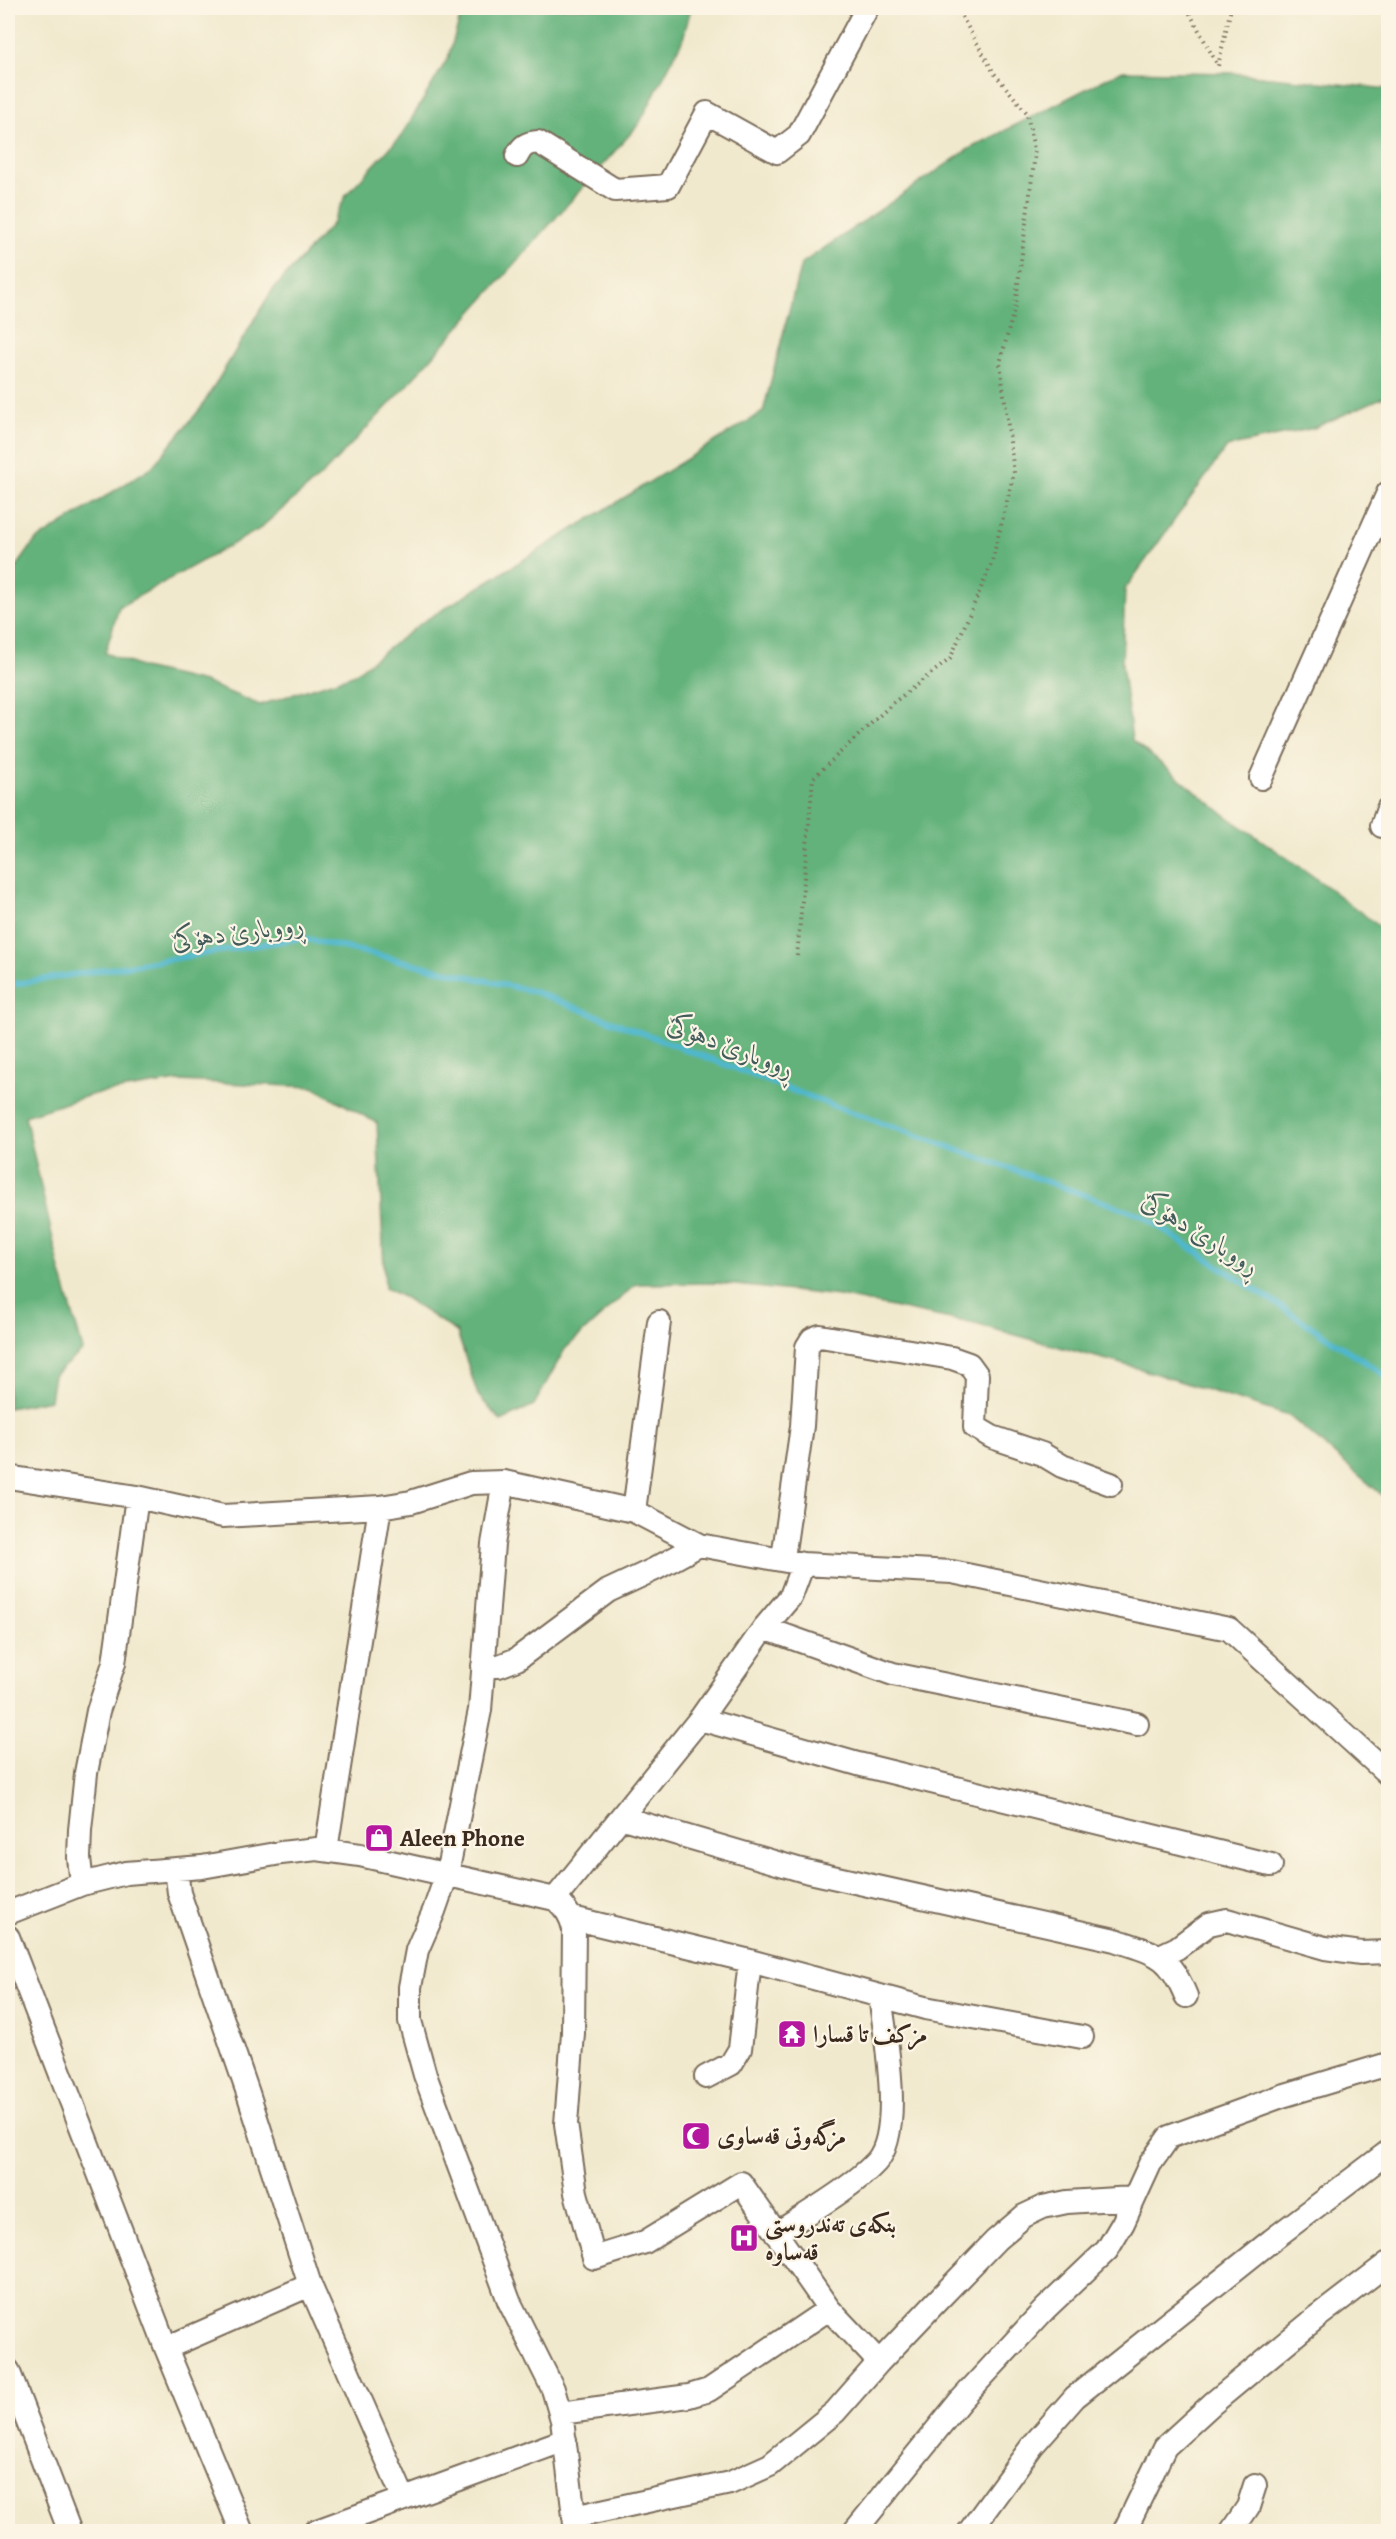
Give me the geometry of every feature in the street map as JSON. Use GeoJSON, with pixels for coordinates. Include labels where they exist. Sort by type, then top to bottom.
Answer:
{"type":"FeatureCollection","features":[{"type":"Feature","properties":{"kind":"street"},"geometry":{"type":"LineString","coordinates":[[516,156],[528,143],[538,142],[615,190],[668,186],[707,113],[777,152],[799,135],[867,8]]}},
{"type":"Feature","properties":{"kind":"street"},"geometry":{"type":"LineString","coordinates":[[1261,778],[1389,493]]}},
{"type":"Feature","properties":{"kind":"street"},"geometry":{"type":"LineString","coordinates":[[634,1510],[659,1322]]}},
{"type":"Feature","properties":{"kind":"street"},"geometry":{"type":"LineString","coordinates":[[555,1899],[700,1719],[764,1628],[791,1596],[807,1347],[812,1339],[820,1335],[952,1358],[969,1364],[977,1375],[975,1427],[992,1437],[1042,1454],[1062,1466],[1111,1484]]}},
{"type":"Feature","properties":{"kind":"street"},"geometry":{"type":"LineString","coordinates":[[8,1477],[137,1497],[223,1516],[380,1507],[411,1502],[471,1483],[504,1482],[634,1510],[699,1545],[793,1561],[952,1572],[1229,1629],[1389,1774]]}},
{"type":"Feature","properties":{"kind":"street"},"geometry":{"type":"LineString","coordinates":[[504,1482],[493,1544],[480,1710],[447,1874],[417,1950],[410,1987],[410,2021],[425,2075],[509,2301],[553,2389],[565,2440],[575,2524],[730,2483],[770,2465],[835,2412],[879,2362],[996,2241],[1024,2216],[1043,2207],[1066,2202],[1133,2198]]}},
{"type":"Feature","properties":{"kind":"street"},"geometry":{"type":"LineString","coordinates":[[82,1884],[79,1858],[80,1830],[86,1773],[98,1711],[114,1663],[137,1497]]}},
{"type":"Feature","properties":{"kind":"street"},"geometry":{"type":"LineString","coordinates":[[326,1850],[380,1507]]}},
{"type":"Feature","properties":{"kind":"street"},"geometry":{"type":"LineString","coordinates":[[483,1666],[500,1666],[518,1659],[608,1591],[699,1545]]}},
{"type":"Feature","properties":{"kind":"street"},"geometry":{"type":"LineString","coordinates":[[764,1628],[892,1674],[1137,1724]]}},
{"type":"Feature","properties":{"kind":"street"},"geometry":{"type":"LineString","coordinates":[[700,1719],[858,1764],[1271,1865]]}},
{"type":"Feature","properties":{"kind":"street"},"geometry":{"type":"LineString","coordinates":[[622,1818],[801,1869],[1115,1940],[1160,1956],[1177,1974],[1186,1996]]}},
{"type":"Feature","properties":{"kind":"street"},"geometry":{"type":"LineString","coordinates":[[8,1912],[82,1884],[126,1873],[224,1864],[295,1851],[326,1850],[447,1874],[555,1899],[564,1906],[572,1918],[574,1940],[573,2033],[566,2124],[576,2193],[594,2258],[645,2242],[741,2183],[829,2309],[879,2362]]}},
{"type":"Feature","properties":{"kind":"street"},"geometry":{"type":"LineString","coordinates":[[176,1869],[179,1893],[248,2093],[310,2285],[404,2499]]}},
{"type":"Feature","properties":{"kind":"street"},"geometry":{"type":"LineString","coordinates":[[572,1918],[750,1961],[925,2008],[1082,2037]]}},
{"type":"Feature","properties":{"kind":"street"},"geometry":{"type":"LineString","coordinates":[[1160,1956],[1177,1948],[1209,1924],[1227,1920],[1325,1948],[1361,1953],[1389,1952]]}},
{"type":"Feature","properties":{"kind":"street"},"geometry":{"type":"LineString","coordinates":[[8,1936],[166,2348],[242,2532]]}},
{"type":"Feature","properties":{"kind":"street"},"geometry":{"type":"LineString","coordinates":[[706,2077],[731,2064],[740,2049],[750,1961]]}},
{"type":"Feature","properties":{"kind":"street"},"geometry":{"type":"LineString","coordinates":[[776,2234],[859,2177],[878,2160],[886,2142],[892,2094],[880,1996]]}},
{"type":"Feature","properties":{"kind":"street"},"geometry":{"type":"LineString","coordinates":[[854,2532],[987,2371],[1045,2309],[1107,2250],[1123,2223],[1150,2164],[1169,2137],[1282,2096],[1389,2064]]}},
{"type":"Feature","properties":{"kind":"street"},"geometry":{"type":"LineString","coordinates":[[969,2532],[1032,2446],[1075,2397],[1272,2240],[1389,2152]]}},
{"type":"Feature","properties":{"kind":"street"},"geometry":{"type":"LineString","coordinates":[[1124,2532],[1165,2447],[1220,2397],[1316,2318],[1389,2263]]}},
{"type":"Feature","properties":{"kind":"street"},"geometry":{"type":"LineString","coordinates":[[166,2348],[310,2285]]}},
{"type":"Feature","properties":{"kind":"street"},"geometry":{"type":"LineString","coordinates":[[560,2413],[689,2396],[709,2390],[829,2309]]}},
{"type":"Feature","properties":{"kind":"street"},"geometry":{"type":"LineString","coordinates":[[8,2370],[70,2532]]}},
{"type":"Feature","properties":{"kind":"street"},"geometry":{"type":"LineString","coordinates":[[314,2532],[565,2440]]}},
{"type":"Feature","properties":{"kind":"street"},"geometry":{"type":"LineString","coordinates":[[1231,2532],[1248,2507],[1255,2485]]}},
{"type":"Feature","properties":{"kind":"path"},"geometry":{"type":"LineString","coordinates":[[797,957],[813,778],[892,703],[951,658],[991,566],[1014,473],[1000,363],[1014,306],[1035,155],[1027,113],[994,73],[957,8]]}},
{"type":"Feature","properties":{"kind":"path"},"geometry":{"type":"LineString","coordinates":[[1187,8],[1218,66],[1231,8]]}},
{"type":"Feature","properties":{"kind":"green space"},"geometry":{"type":"Polygon","coordinates":[[[463,8],[691,8],[683,39],[639,124],[402,391],[322,475],[258,530],[119,607],[105,653],[143,668],[204,682],[260,705],[353,675],[424,621],[763,412],[801,264],[969,149],[1121,71],[1231,73],[1388,89],[1388,395],[1314,428],[1227,447],[1125,589],[1122,664],[1132,740],[1225,815],[1310,874],[1388,933],[1388,1500],[1289,1416],[1144,1370],[975,1324],[839,1296],[717,1283],[636,1284],[565,1349],[534,1405],[501,1421],[478,1395],[457,1332],[405,1298],[385,1288],[377,1123],[313,1087],[178,1081],[94,1094],[25,1116],[59,1266],[83,1350],[54,1375],[50,1400],[8,1408],[8,579],[35,541],[152,467],[201,408],[271,292],[332,224],[346,195],[402,135],[448,58],[463,8]]]}},
{"type":"Feature","properties":{"kind":"waterway","name":"ڕووبارێ دهۆكێ"},"geometry":{"type":"LineString","coordinates":[[8,985],[303,938],[535,992],[831,1105],[1141,1215],[1388,1377]]}},
{"type":"Feature","properties":{"kind":"place","name":"Aleen Phone"},"geometry":{"type":"Point","coordinates":[379,1838]}},
{"type":"Feature","properties":{"kind":"place","name":"مزكف تا قسارا"},"geometry":{"type":"Point","coordinates":[792,2034]}},
{"type":"Feature","properties":{"kind":"place","name":"مزگەوتی قەساوی"},"geometry":{"type":"Point","coordinates":[696,2136]}},
{"type":"Feature","properties":{"kind":"place","name":"بنکەی تەندروستی قەساوە"},"geometry":{"type":"Point","coordinates":[744,2238]}}]}
